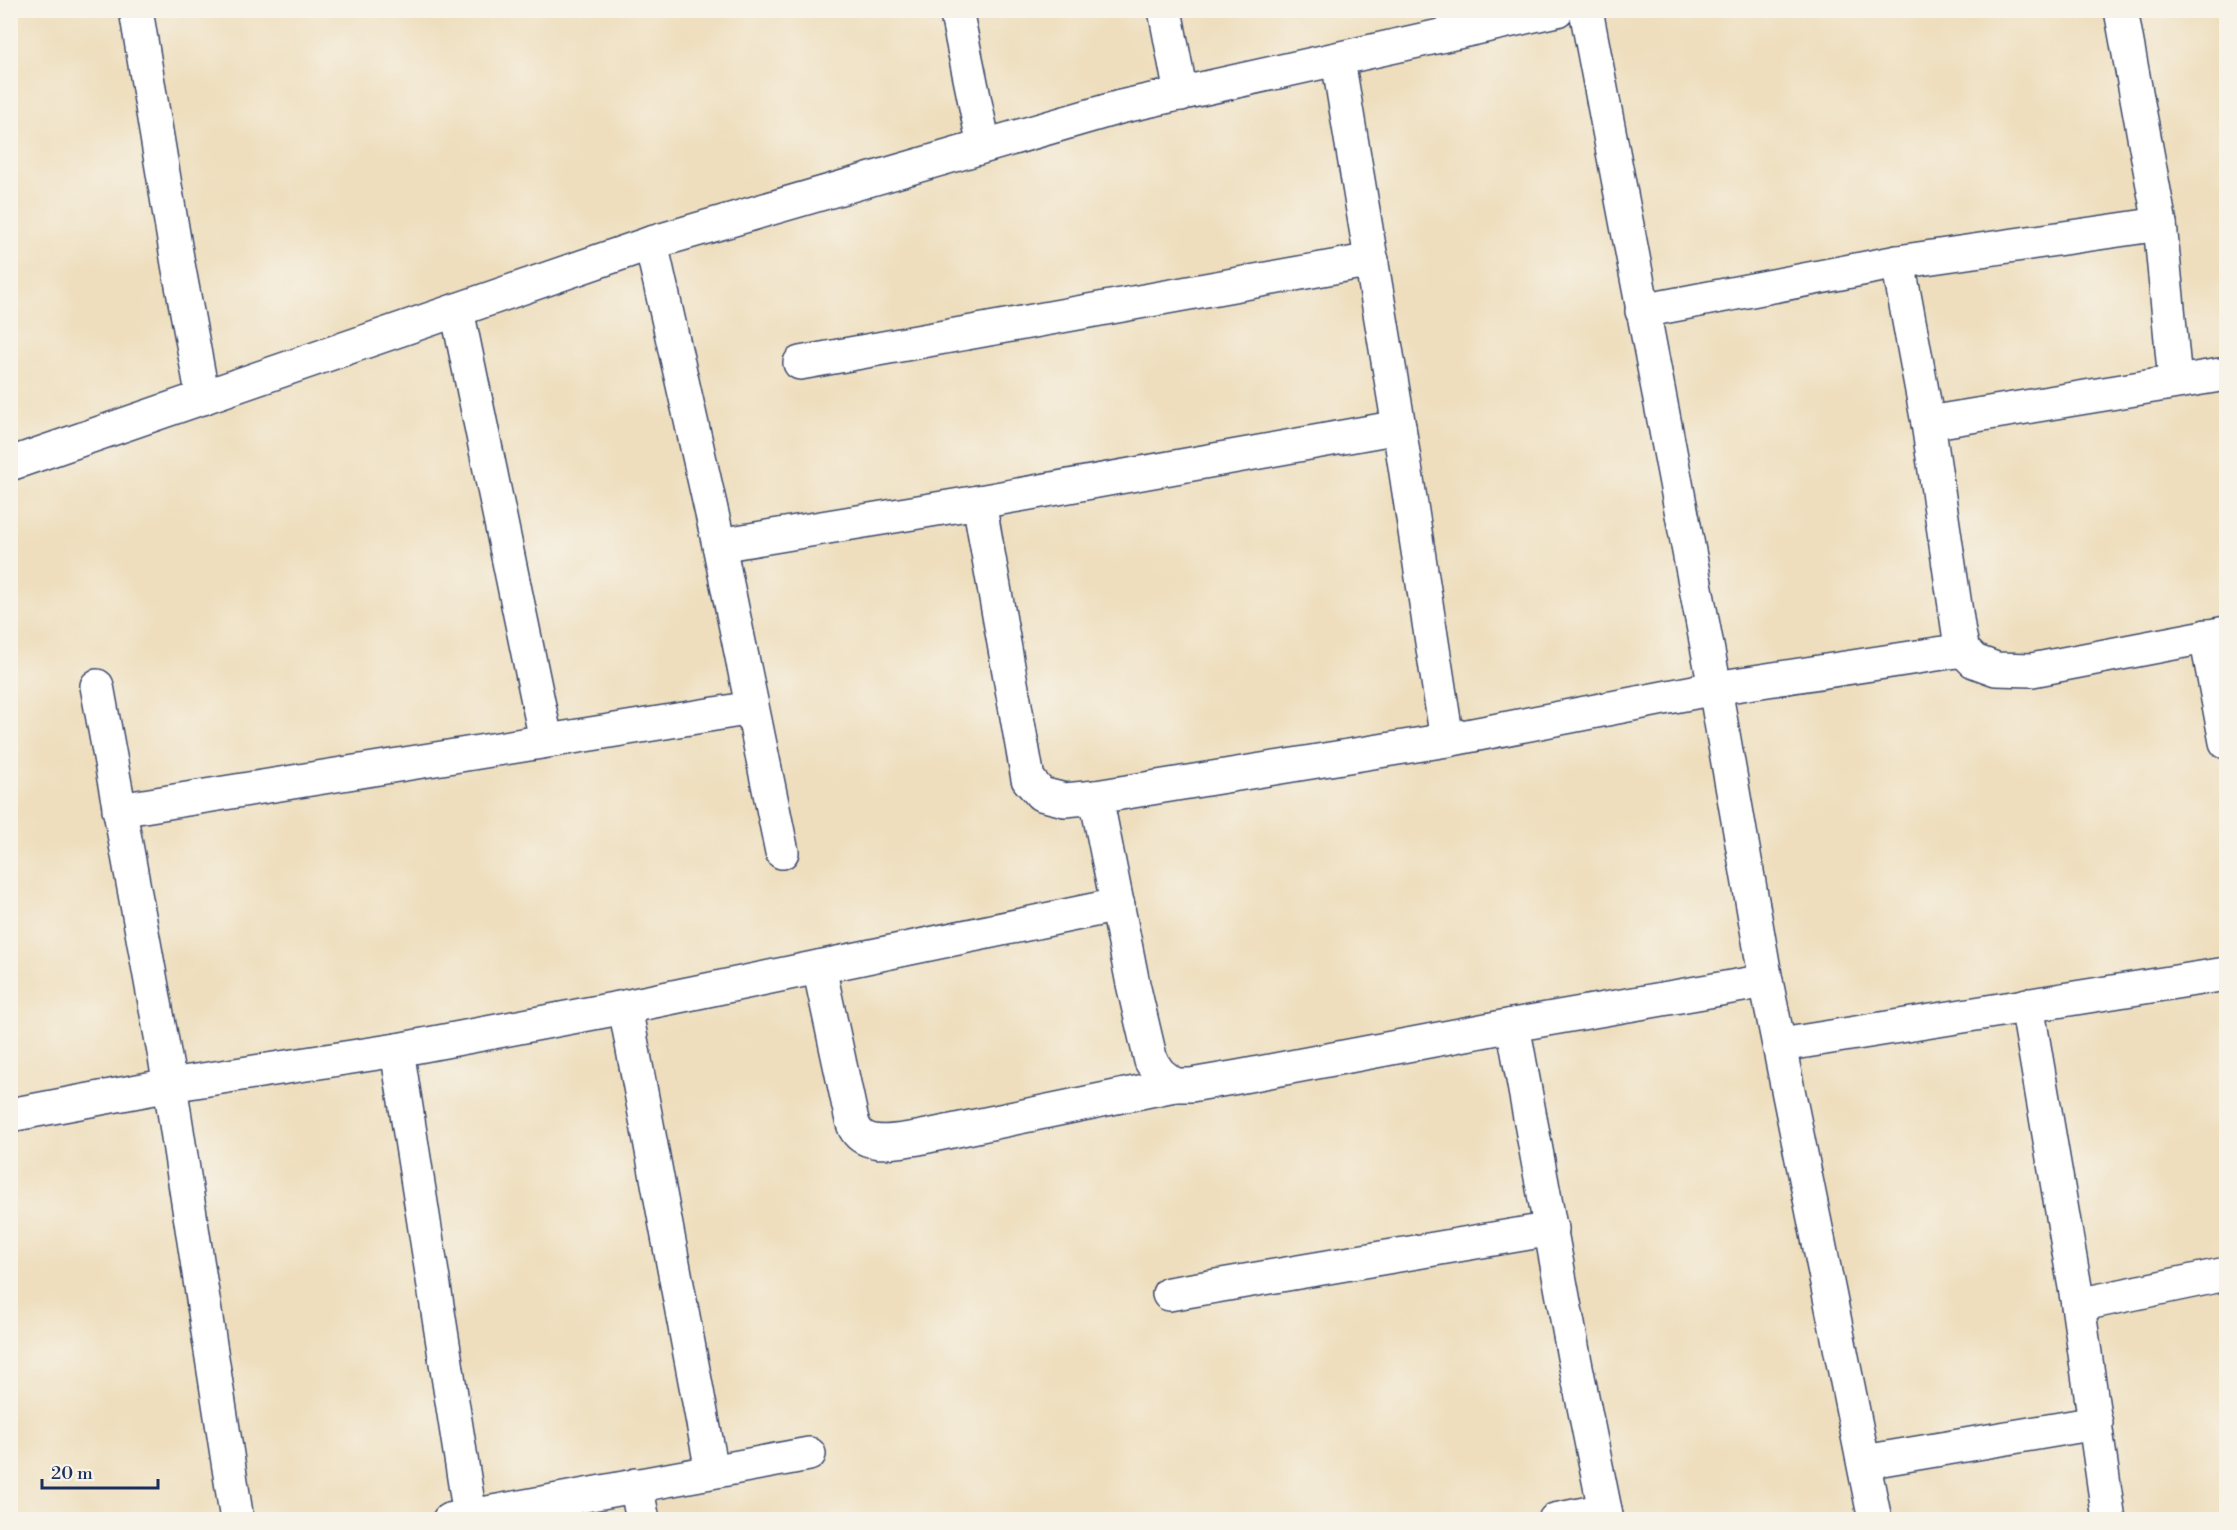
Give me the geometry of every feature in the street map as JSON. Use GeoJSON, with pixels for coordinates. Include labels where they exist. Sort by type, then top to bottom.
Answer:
{"type":"FeatureCollection","features":[{"type":"Feature","properties":{"kind":"street"},"geometry":{"type":"LineString","coordinates":[[136,10],[178,264],[203,398]]}},
{"type":"Feature","properties":{"kind":"street"},"geometry":{"type":"LineString","coordinates":[[956,10],[984,146]]}},
{"type":"Feature","properties":{"kind":"street"},"geometry":{"type":"LineString","coordinates":[[1165,10],[1181,94]]}},
{"type":"Feature","properties":{"kind":"street"},"geometry":{"type":"LineString","coordinates":[[1586,10],[1715,688],[1766,981],[1781,1045],[1875,1520]]}},
{"type":"Feature","properties":{"kind":"street"},"geometry":{"type":"LineString","coordinates":[[2121,10],[2160,224],[2175,381]]}},
{"type":"Feature","properties":{"kind":"street"},"geometry":{"type":"LineString","coordinates":[[10,464],[651,243],[1120,107],[1547,12]]}},
{"type":"Feature","properties":{"kind":"street"},"geometry":{"type":"LineString","coordinates":[[1338,60],[1399,427],[1447,740]]}},
{"type":"Feature","properties":{"kind":"street"},"geometry":{"type":"LineString","coordinates":[[1642,311],[1898,262],[2160,224]]}},
{"type":"Feature","properties":{"kind":"street"},"geometry":{"type":"LineString","coordinates":[[651,243],[719,545],[782,852]]}},
{"type":"Feature","properties":{"kind":"street"},"geometry":{"type":"LineString","coordinates":[[800,363],[1372,260]]}},
{"type":"Feature","properties":{"kind":"street"},"geometry":{"type":"LineString","coordinates":[[1898,262],[1928,423],[1963,650],[1974,661],[1996,669],[2032,670],[2216,635],[2226,742]]}},
{"type":"Feature","properties":{"kind":"street"},"geometry":{"type":"LineString","coordinates":[[457,310],[546,740]]}},
{"type":"Feature","properties":{"kind":"street"},"geometry":{"type":"LineString","coordinates":[[1928,423],[2226,374]]}},
{"type":"Feature","properties":{"kind":"street"},"geometry":{"type":"LineString","coordinates":[[719,545],[979,502],[1399,427]]}},
{"type":"Feature","properties":{"kind":"street"},"geometry":{"type":"LineString","coordinates":[[979,502],[1028,779],[1041,794],[1065,800],[1096,797],[1447,740],[1715,688],[1963,650]]}},
{"type":"Feature","properties":{"kind":"street"},"geometry":{"type":"LineString","coordinates":[[97,686],[170,1085],[237,1520]]}},
{"type":"Feature","properties":{"kind":"street"},"geometry":{"type":"LineString","coordinates":[[119,810],[752,708]]}},
{"type":"Feature","properties":{"kind":"street"},"geometry":{"type":"LineString","coordinates":[[1096,797],[1133,984],[1151,1061],[1159,1073],[1174,1085]]}},
{"type":"Feature","properties":{"kind":"street"},"geometry":{"type":"LineString","coordinates":[[10,1115],[170,1085],[397,1050],[625,1007],[1118,905]]}},
{"type":"Feature","properties":{"kind":"street"},"geometry":{"type":"LineString","coordinates":[[819,967],[856,1130],[866,1139],[885,1142],[918,1138],[1174,1085],[1191,1085],[1238,1077],[1513,1025],[1766,981]]}},
{"type":"Feature","properties":{"kind":"street"},"geometry":{"type":"LineString","coordinates":[[1781,1045],[2226,974]]}},
{"type":"Feature","properties":{"kind":"street"},"geometry":{"type":"LineString","coordinates":[[2027,1005],[2078,1305],[2109,1520]]}},
{"type":"Feature","properties":{"kind":"street"},"geometry":{"type":"LineString","coordinates":[[625,1007],[712,1471]]}},
{"type":"Feature","properties":{"kind":"street"},"geometry":{"type":"LineString","coordinates":[[1513,1025],[1574,1357],[1606,1515],[1555,1520]]}},
{"type":"Feature","properties":{"kind":"street"},"geometry":{"type":"LineString","coordinates":[[397,1050],[459,1518],[809,1454]]}},
{"type":"Feature","properties":{"kind":"street"},"geometry":{"type":"LineString","coordinates":[[1169,1294],[1552,1229]]}},
{"type":"Feature","properties":{"kind":"street"},"geometry":{"type":"LineString","coordinates":[[2078,1305],[2226,1274]]}},
{"type":"Feature","properties":{"kind":"street"},"geometry":{"type":"LineString","coordinates":[[1864,1462],[2096,1424]]}},
{"type":"Feature","properties":{"kind":"street"},"geometry":{"type":"LineString","coordinates":[[636,1485],[643,1520]]}}]}
